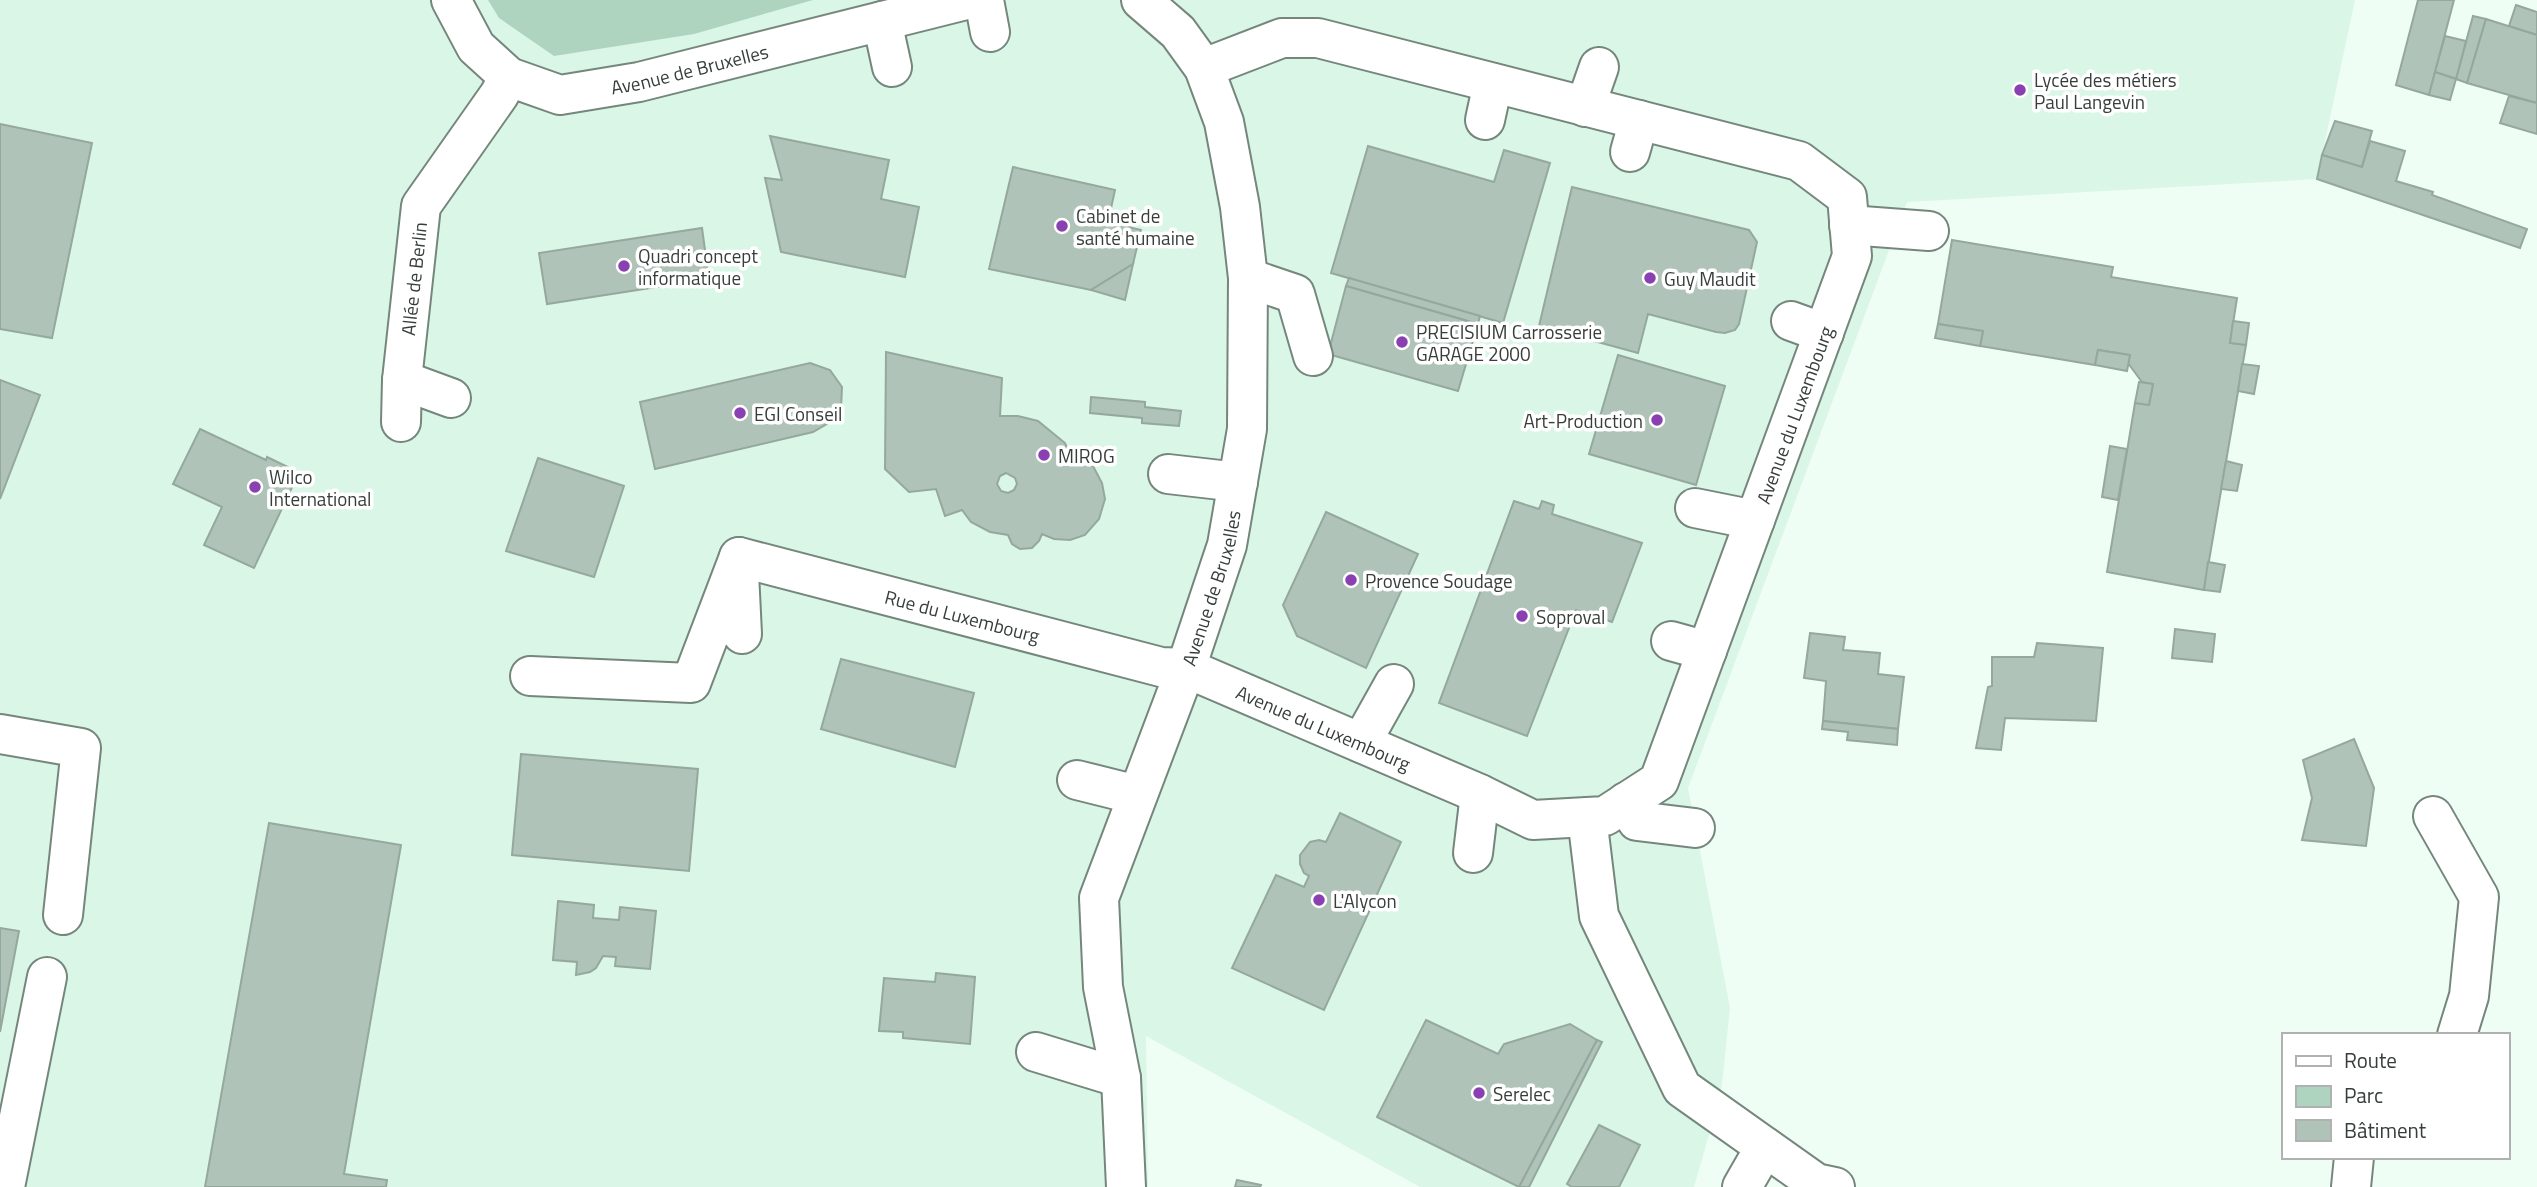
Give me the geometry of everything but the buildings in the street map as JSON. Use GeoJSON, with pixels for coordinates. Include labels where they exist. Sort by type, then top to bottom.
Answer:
{"type":"FeatureCollection","features":[{"type":"Feature","properties":{"kind":"street","name":"Avenue de Bruxelles"},"geometry":{"type":"LineString","coordinates":[[451,0],[476,47],[509,77],[560,95],[639,82],[965,0]]}},
{"type":"Feature","properties":{"kind":"street","name":"Avenue de Bruxelles"},"geometry":{"type":"LineString","coordinates":[[1126,1187],[1121,1078],[1103,987],[1099,898],[1186,668],[1227,545],[1247,429],[1238,347],[1248,278],[1240,207],[1224,121],[1204,68],[1178,32],[1141,0]]}},
{"type":"Feature","properties":{"kind":"street"},"geometry":{"type":"LineString","coordinates":[[882,21],[892,67]]}},
{"type":"Feature","properties":{"kind":"street","name":"Avenue du Luxembourg"},"geometry":{"type":"LineString","coordinates":[[1186,668],[1271,722],[1361,743],[1533,820],[1605,816],[1660,781],[1755,520],[1807,327],[1852,256],[1847,197],[1799,161],[1635,136],[1585,107],[1489,102],[1318,38],[1282,38],[1204,68]]}},
{"type":"Feature","properties":{"kind":"street"},"geometry":{"type":"LineString","coordinates":[[1585,107],[1599,67]]}},
{"type":"Feature","properties":{"kind":"street","name":"Allée de Berlin"},"geometry":{"type":"LineString","coordinates":[[401,422],[402,380],[432,228],[421,206],[509,77]]}},
{"type":"Feature","properties":{"kind":"street"},"geometry":{"type":"LineString","coordinates":[[1849,225],[1929,231]]}},
{"type":"Feature","properties":{"kind":"street"},"geometry":{"type":"LineString","coordinates":[[1248,278],[1295,294],[1313,356]]}},
{"type":"Feature","properties":{"kind":"street"},"geometry":{"type":"LineString","coordinates":[[402,380],[451,398]]}},
{"type":"Feature","properties":{"kind":"street"},"geometry":{"type":"LineString","coordinates":[[1168,474],[1238,482]]}},
{"type":"Feature","properties":{"kind":"street"},"geometry":{"type":"LineString","coordinates":[[1695,508],[1755,520]]}},
{"type":"Feature","properties":{"kind":"street"},"geometry":{"type":"LineString","coordinates":[[738,557],[742,634]]}},
{"type":"Feature","properties":{"kind":"street"},"geometry":{"type":"LineString","coordinates":[[530,676],[691,683],[738,557]]}},
{"type":"Feature","properties":{"kind":"street","name":"Rue du Luxembourg"},"geometry":{"type":"LineString","coordinates":[[738,557],[1043,627],[1161,667],[1186,668]]}},
{"type":"Feature","properties":{"kind":"street"},"geometry":{"type":"LineString","coordinates":[[1671,641],[1707,651]]}},
{"type":"Feature","properties":{"kind":"street"},"geometry":{"type":"LineString","coordinates":[[1361,743],[1394,684]]}},
{"type":"Feature","properties":{"kind":"street"},"geometry":{"type":"LineString","coordinates":[[0,734],[81,748],[63,915]]}},
{"type":"Feature","properties":{"kind":"street"},"geometry":{"type":"LineString","coordinates":[[1077,780],[1136,795]]}},
{"type":"Feature","properties":{"kind":"street"},"geometry":{"type":"LineString","coordinates":[[1473,853],[1480,794]]}},
{"type":"Feature","properties":{"kind":"street"},"geometry":{"type":"LineString","coordinates":[[1626,802],[1636,821],[1695,828]]}},
{"type":"Feature","properties":{"kind":"street"},"geometry":{"type":"LineString","coordinates":[[2433,816],[2479,897],[2469,996],[2458,1033]]}},
{"type":"Feature","properties":{"kind":"street"},"geometry":{"type":"LineString","coordinates":[[1587,817],[1599,916],[1682,1088],[1816,1183],[1835,1187]]}},
{"type":"Feature","properties":{"kind":"street"},"geometry":{"type":"LineString","coordinates":[[5,1187],[47,977]]}},
{"type":"Feature","properties":{"kind":"street"},"geometry":{"type":"LineString","coordinates":[[1036,1052],[1121,1078]]}},
{"type":"Feature","properties":{"kind":"street"},"geometry":{"type":"LineString","coordinates":[[1742,1187],[1765,1146]]}},
{"type":"Feature","properties":{"kind":"street"},"geometry":{"type":"LineString","coordinates":[[2351,1187],[2354,1159]]}},
{"type":"Feature","properties":{"kind":"shaded area"},"geometry":{"type":"Polygon","coordinates":[[[0,0],[2355,0],[2317,179],[1907,202],[1688,788],[1730,1008],[1721,1093],[1694,1187],[1420,1187],[1146,1036],[1148,1187],[0,1187],[0,0]]]}},
{"type":"Feature","properties":{"kind":"green space"},"geometry":{"type":"Polygon","coordinates":[[[488,0],[813,0],[694,34],[554,56],[499,18],[488,0]]]}},
{"type":"Feature","properties":{"kind":"place","name":"Lycée des métiers Paul Langevin"},"geometry":{"type":"Point","coordinates":[2020,90]}},
{"type":"Feature","properties":{"kind":"place","name":"Cabinet de santé humaine"},"geometry":{"type":"Point","coordinates":[1062,226]}},
{"type":"Feature","properties":{"kind":"place","name":"Quadri concept informatique"},"geometry":{"type":"Point","coordinates":[624,266]}},
{"type":"Feature","properties":{"kind":"place","name":"Guy Maudit"},"geometry":{"type":"Point","coordinates":[1650,278]}},
{"type":"Feature","properties":{"kind":"place","name":"PRECISIUM Carrosserie GARAGE 2000"},"geometry":{"type":"Point","coordinates":[1402,342]}},
{"type":"Feature","properties":{"kind":"place","name":"EGI Conseil"},"geometry":{"type":"Point","coordinates":[740,413]}},
{"type":"Feature","properties":{"kind":"place","name":"Art-Production"},"geometry":{"type":"Point","coordinates":[1657,420]}},
{"type":"Feature","properties":{"kind":"place","name":"MIROG"},"geometry":{"type":"Point","coordinates":[1044,455]}},
{"type":"Feature","properties":{"kind":"place","name":"Wilco International"},"geometry":{"type":"Point","coordinates":[255,487]}},
{"type":"Feature","properties":{"kind":"place","name":"Provence Soudage"},"geometry":{"type":"Point","coordinates":[1351,580]}},
{"type":"Feature","properties":{"kind":"place","name":"Soproval"},"geometry":{"type":"Point","coordinates":[1522,616]}},
{"type":"Feature","properties":{"kind":"place","name":"L'Alycon"},"geometry":{"type":"Point","coordinates":[1319,900]}},
{"type":"Feature","properties":{"kind":"place","name":"Serelec"},"geometry":{"type":"Point","coordinates":[1479,1093]}}]}
